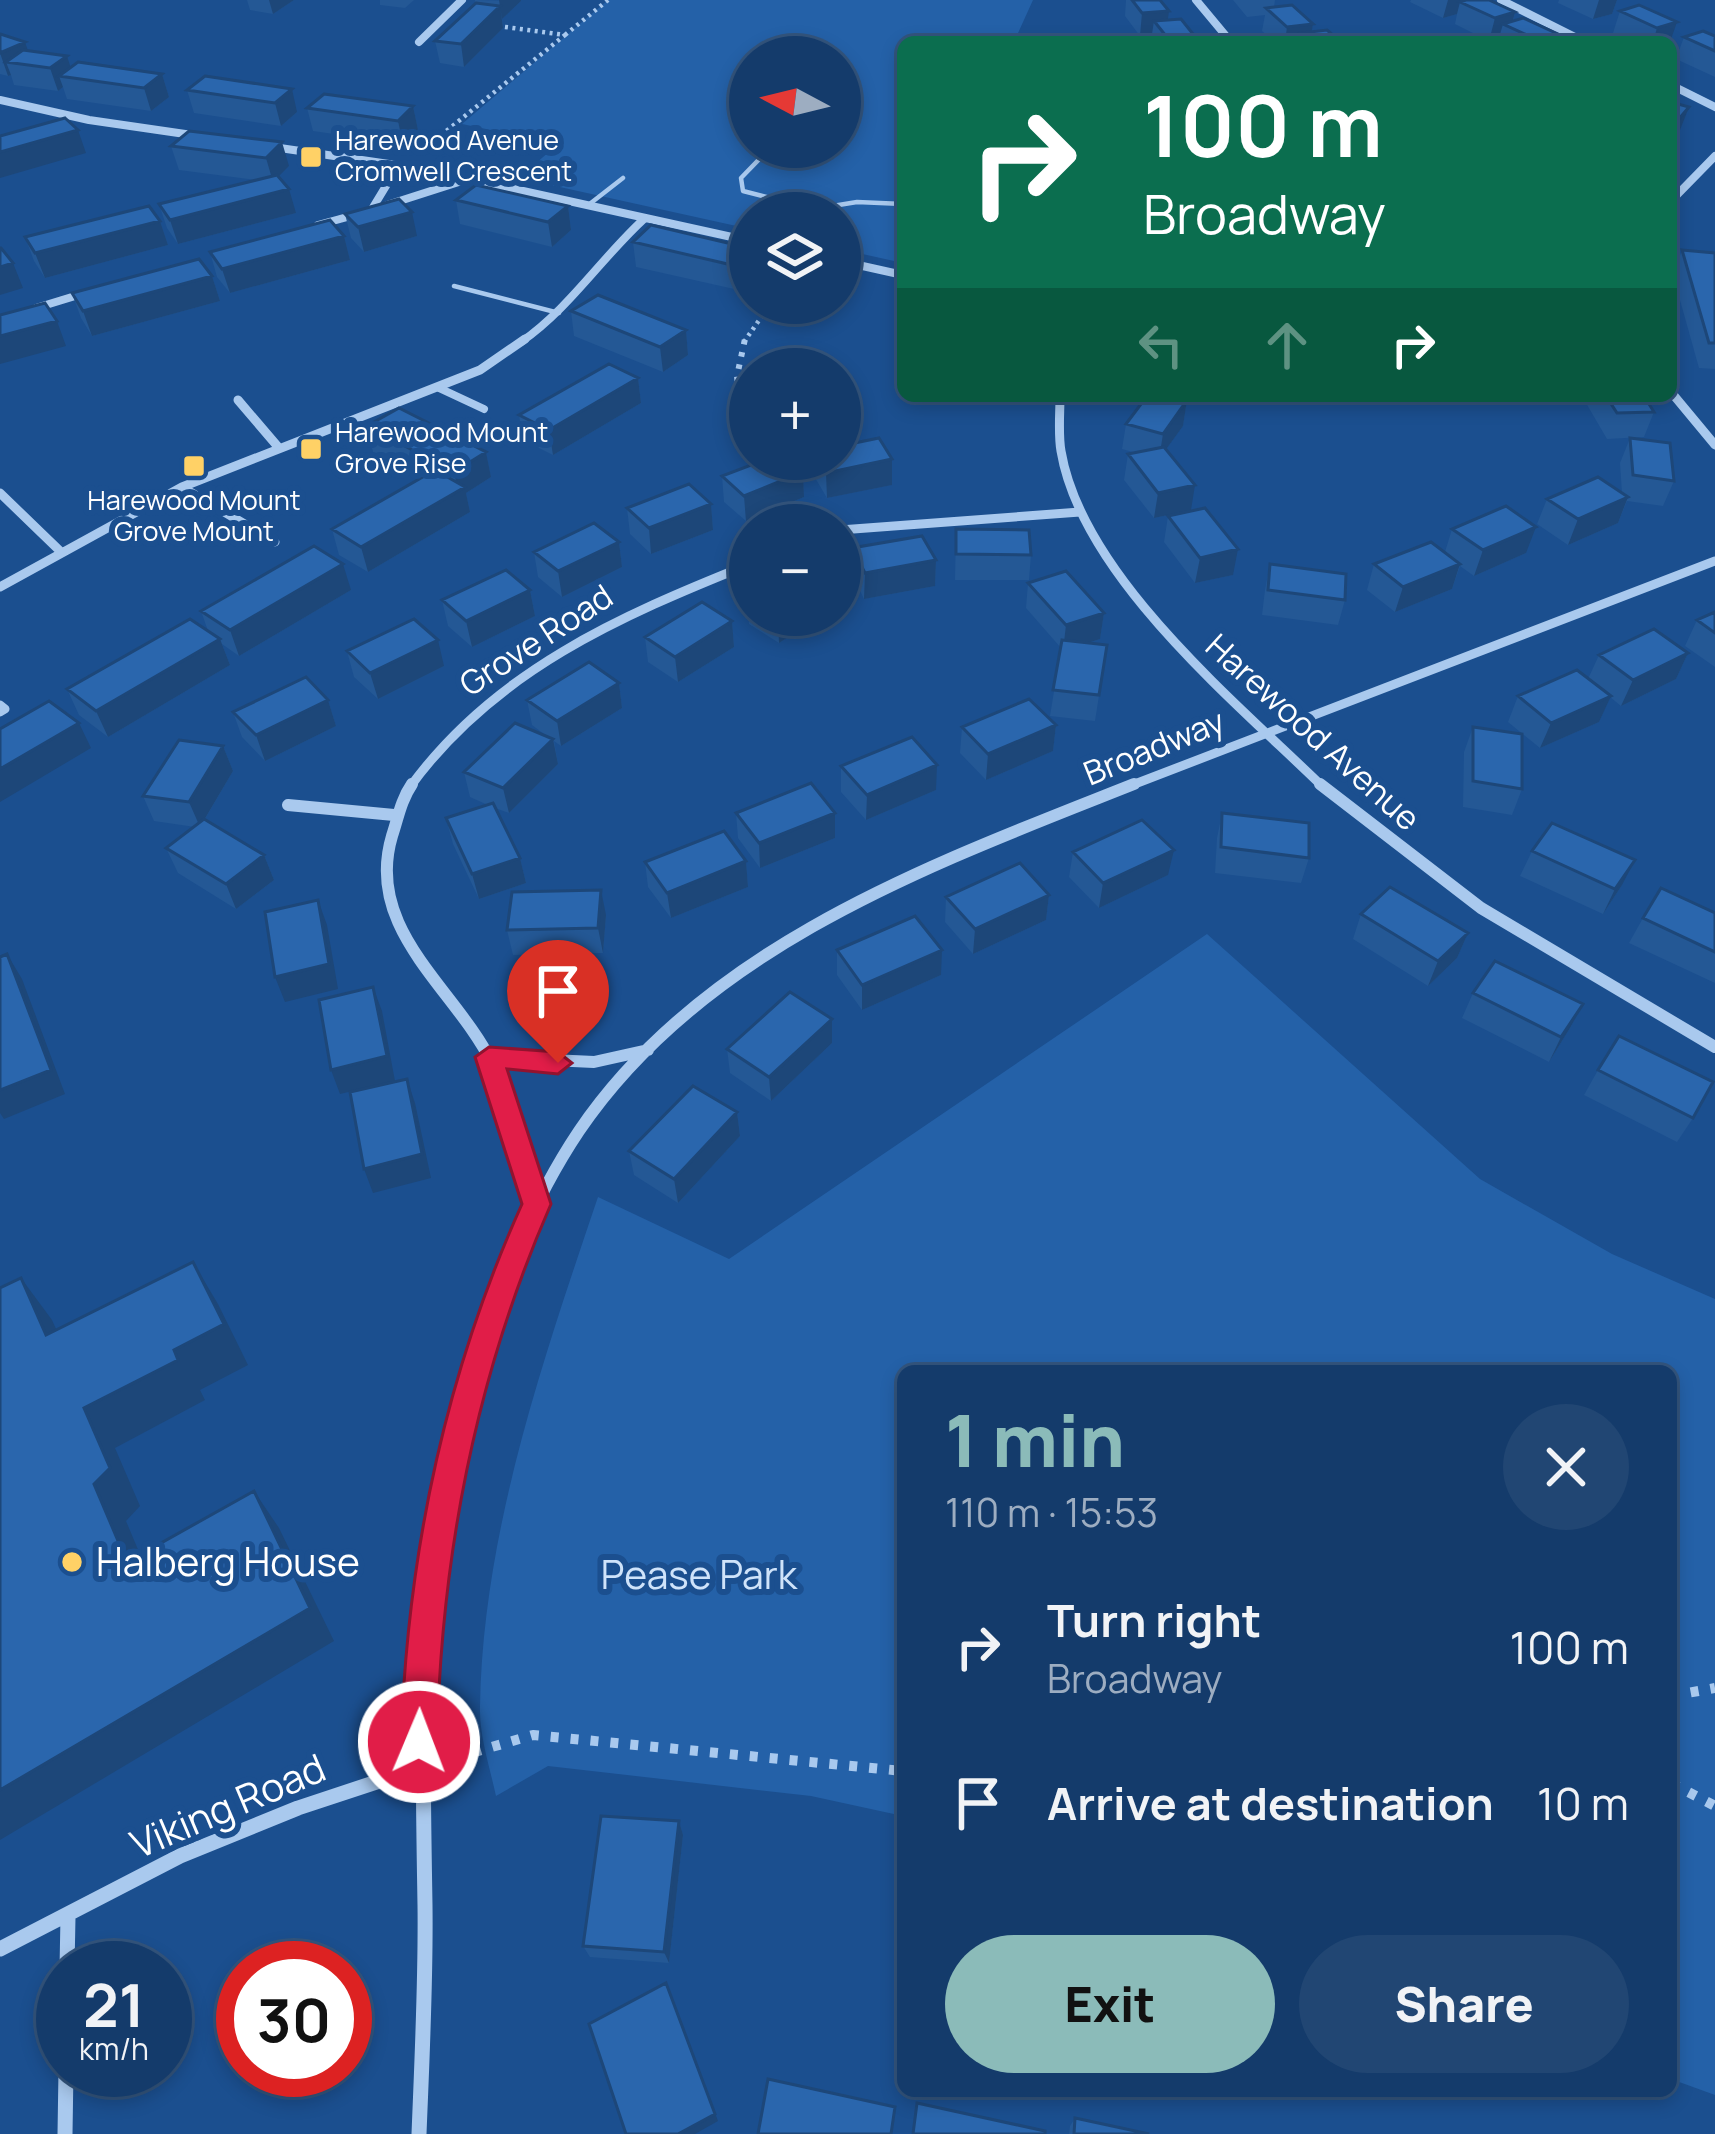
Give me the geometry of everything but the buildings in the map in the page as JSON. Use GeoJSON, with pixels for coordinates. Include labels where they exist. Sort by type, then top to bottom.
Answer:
{"type":"FeatureCollection","features":[{"type":"Feature","properties":{"kind":"street"},"geometry":{"type":"LineString","coordinates":[[419,42],[462,0]]}},
{"type":"Feature","properties":{"kind":"street"},"geometry":{"type":"LineString","coordinates":[[1196,0],[1226,36]]}},
{"type":"Feature","properties":{"kind":"street"},"geometry":{"type":"LineString","coordinates":[[1501,0],[1573,36]]}},
{"type":"Feature","properties":{"kind":"street"},"geometry":{"type":"LineString","coordinates":[[1677,88],[1715,107]]}},
{"type":"Feature","properties":{"kind":"street"},"geometry":{"type":"LineString","coordinates":[[0,100],[89,120],[203,137]]}},
{"type":"Feature","properties":{"kind":"street"},"geometry":{"type":"LineString","coordinates":[[67,126],[89,120]]}},
{"type":"Feature","properties":{"kind":"street"},"geometry":{"type":"LineString","coordinates":[[272,147],[403,166],[729,236]]}},
{"type":"Feature","properties":{"kind":"street"},"geometry":{"type":"LineString","coordinates":[[1677,195],[1715,156]]}},
{"type":"Feature","properties":{"kind":"street"},"geometry":{"type":"LineString","coordinates":[[372,209],[389,181],[386,164]]}},
{"type":"Feature","properties":{"kind":"street"},"geometry":{"type":"LineString","coordinates":[[306,229],[466,179]]}},
{"type":"Feature","properties":{"kind":"street"},"geometry":{"type":"LineString","coordinates":[[0,587],[182,488],[439,388],[517,348],[559,313],[607,253],[645,218]]}},
{"type":"Feature","properties":{"kind":"street"},"geometry":{"type":"LineString","coordinates":[[861,266],[897,274]]}},
{"type":"Feature","properties":{"kind":"street"},"geometry":{"type":"LineString","coordinates":[[22,312],[88,292]]}},
{"type":"Feature","properties":{"kind":"street"},"geometry":{"type":"LineString","coordinates":[[1677,399],[1715,446]]}},
{"type":"Feature","properties":{"kind":"street"},"geometry":{"type":"LineString","coordinates":[[238,400],[279,448]]}},
{"type":"Feature","properties":{"kind":"street","name":"Harewood Avenue"},"geometry":{"type":"LineString","coordinates":[[1060,402],[1061,451],[1080,512],[1152,620],[1377,832],[1481,908],[1715,1047]]}},
{"type":"Feature","properties":{"kind":"street"},"geometry":{"type":"LineString","coordinates":[[182,488],[275,542]]}},
{"type":"Feature","properties":{"kind":"street"},"geometry":{"type":"LineString","coordinates":[[0,494],[60,551]]}},
{"type":"Feature","properties":{"kind":"street"},"geometry":{"type":"LineString","coordinates":[[861,528],[1080,512]]}},
{"type":"Feature","properties":{"kind":"street","name":"Broadway"},"geometry":{"type":"LineString","coordinates":[[536,1204],[583,1126],[649,1049],[694,1007],[768,952],[960,855],[1715,561]]}},
{"type":"Feature","properties":{"kind":"street","name":"Grove Road"},"geometry":{"type":"LineString","coordinates":[[536,1204],[489,1057],[396,923],[384,856],[394,815],[431,750],[500,695],[563,652],[650,604],[729,572]]}},
{"type":"Feature","properties":{"kind":"street"},"geometry":{"type":"LineString","coordinates":[[287,805],[394,815]]}},
{"type":"Feature","properties":{"kind":"street"},"geometry":{"type":"LineString","coordinates":[[489,1057],[594,1062],[649,1049]]}},
{"type":"Feature","properties":{"kind":"street"},"geometry":{"type":"LineString","coordinates":[[419,2134],[425,1957],[419,1768],[422,1635],[449,1464],[505,1276],[536,1204]]}},
{"type":"Feature","properties":{"kind":"street","name":"Viking Road"},"geometry":{"type":"LineString","coordinates":[[0,1949],[180,1856],[298,1808],[419,1768]]}},
{"type":"Feature","properties":{"kind":"street"},"geometry":{"type":"LineString","coordinates":[[68,1917],[68,1941]]}},
{"type":"Feature","properties":{"kind":"street"},"geometry":{"type":"LineString","coordinates":[[65,2134],[66,2097]]}},
{"type":"Feature","properties":{"kind":"lane"},"geometry":{"type":"LineString","coordinates":[[746,192],[741,178],[751,168]]}},
{"type":"Feature","properties":{"kind":"lane"},"geometry":{"type":"LineString","coordinates":[[587,206],[623,178]]}},
{"type":"Feature","properties":{"kind":"lane"},"geometry":{"type":"LineString","coordinates":[[861,202],[897,204]]}},
{"type":"Feature","properties":{"kind":"lane"},"geometry":{"type":"LineString","coordinates":[[454,286],[559,313]]}},
{"type":"Feature","properties":{"kind":"lane"},"geometry":{"type":"LineString","coordinates":[[439,388],[484,409]]}},
{"type":"Feature","properties":{"kind":"path"},"geometry":{"type":"LineString","coordinates":[[403,166],[608,0]]}},
{"type":"Feature","properties":{"kind":"path"},"geometry":{"type":"LineString","coordinates":[[443,19],[566,35]]}},
{"type":"Feature","properties":{"kind":"path"},"geometry":{"type":"LineString","coordinates":[[1677,1695],[1715,1688]]}},
{"type":"Feature","properties":{"kind":"path"},"geometry":{"type":"LineString","coordinates":[[419,1768],[533,1735],[897,1770]]}},
{"type":"Feature","properties":{"kind":"path"},"geometry":{"type":"LineString","coordinates":[[1677,1786],[1715,1806]]}},
{"type":"Feature","properties":{"kind":"green space"},"geometry":{"type":"Polygon","coordinates":[[[608,0],[1033,0],[1017,36],[897,36],[897,262],[861,254],[861,192],[729,192],[729,224],[519,178],[558,144],[462,124],[608,0]]]}},
{"type":"Feature","properties":{"kind":"green space","name":"Pease Park"},"geometry":{"type":"Polygon","coordinates":[[[1207,934],[1480,1179],[1612,1254],[1715,1299],[1715,2095],[1677,2081],[1677,1365],[897,1365],[897,1815],[811,1796],[548,1766],[496,1796],[480,1717],[492,1576],[537,1384],[598,1197],[729,1259],[1207,934]]]}},
{"type":"Feature","properties":{"kind":"place","name":"Harewood Avenue Cromwell Crescent"},"geometry":{"type":"Point","coordinates":[311,157]}},
{"type":"Feature","properties":{"kind":"place","name":"Harewood Mount Grove Rise"},"geometry":{"type":"Point","coordinates":[311,449]}},
{"type":"Feature","properties":{"kind":"place","name":"Harewood Mount Grove Mount"},"geometry":{"type":"Point","coordinates":[194,466]}},
{"type":"Feature","properties":{"kind":"place","name":"Halberg House"},"geometry":{"type":"Point","coordinates":[72,1562]}},
{"type":"Feature","properties":{"kind":"route"},"geometry":{"type":"LineString","coordinates":[[419,1742],[422,1635],[449,1464],[505,1276],[536,1204],[489,1057],[558,1063]]}}]}
